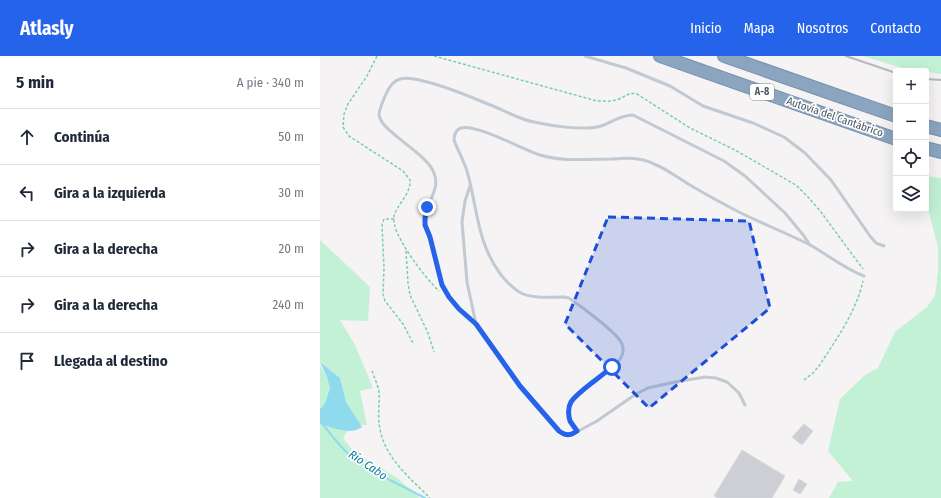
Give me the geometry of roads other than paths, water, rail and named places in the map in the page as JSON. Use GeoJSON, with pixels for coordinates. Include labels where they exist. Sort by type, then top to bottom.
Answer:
{"type":"FeatureCollection","features":[{"type":"Feature","properties":{"kind":"highway","name":"Autovía del Cantábrico"},"geometry":{"type":"LineString","coordinates":[[660,56],[893,137]]}},
{"type":"Feature","properties":{"kind":"highway","name":"Autovía del Cantábrico"},"geometry":{"type":"LineString","coordinates":[[724,56],[893,115]]}},
{"type":"Feature","properties":{"kind":"highway"},"geometry":{"type":"LineString","coordinates":[[929,125],[941,127]]}},
{"type":"Feature","properties":{"kind":"highway"},"geometry":{"type":"LineString","coordinates":[[929,125],[941,130]]}},
{"type":"Feature","properties":{"kind":"highway"},"geometry":{"type":"LineString","coordinates":[[929,149],[941,152]]}},
{"type":"Feature","properties":{"kind":"lane"},"geometry":{"type":"LineString","coordinates":[[585,56],[626,68],[670,86],[714,111],[753,123],[784,137],[805,153],[831,180],[870,236],[876,243],[884,246]]}},
{"type":"Feature","properties":{"kind":"lane"},"geometry":{"type":"LineString","coordinates":[[745,404],[739,392],[727,382],[716,378],[705,377],[648,388],[636,394],[597,421],[571,435],[564,435],[559,431],[520,386],[476,324],[459,309],[449,297],[442,285],[430,237],[425,225],[426,212],[434,193],[436,182],[435,174],[424,158],[381,122],[379,116],[380,108],[394,82],[400,79],[411,78],[434,83],[534,122],[591,128],[602,126],[626,115],[633,115],[724,161],[745,176],[786,213],[810,245]]}},
{"type":"Feature","properties":{"kind":"lane"},"geometry":{"type":"LineString","coordinates":[[577,431],[570,421],[569,407],[571,401],[612,367],[622,355],[623,345],[612,332],[569,298],[527,296],[516,290],[505,280],[488,256],[482,239],[465,166],[454,140],[454,136],[460,128],[466,127],[493,135],[530,152],[549,158],[628,158],[654,163],[762,224],[810,245],[854,272],[864,276]]}},
{"type":"Feature","properties":{"kind":"lane"},"geometry":{"type":"LineString","coordinates":[[470,185],[465,201],[462,222],[466,282],[476,324]]}},
{"type":"Feature","properties":{"kind":"water"},"geometry":{"type":"Polygon","coordinates":[[[320,362],[340,378],[346,402],[362,427],[357,430],[347,431],[320,424],[320,409],[325,402],[330,389],[327,377],[320,362]]]}},
{"type":"Feature","properties":{"kind":"waterway","name":"Río Cabo"},"geometry":{"type":"LineString","coordinates":[[320,421],[351,457],[386,478],[425,498]]}},
{"type":"Feature","properties":{"kind":"railway"},"geometry":{"type":"LineString","coordinates":[[846,56],[893,72]]}},
{"type":"Feature","properties":{"kind":"railway"},"geometry":{"type":"LineString","coordinates":[[929,79],[941,80]]}}]}
